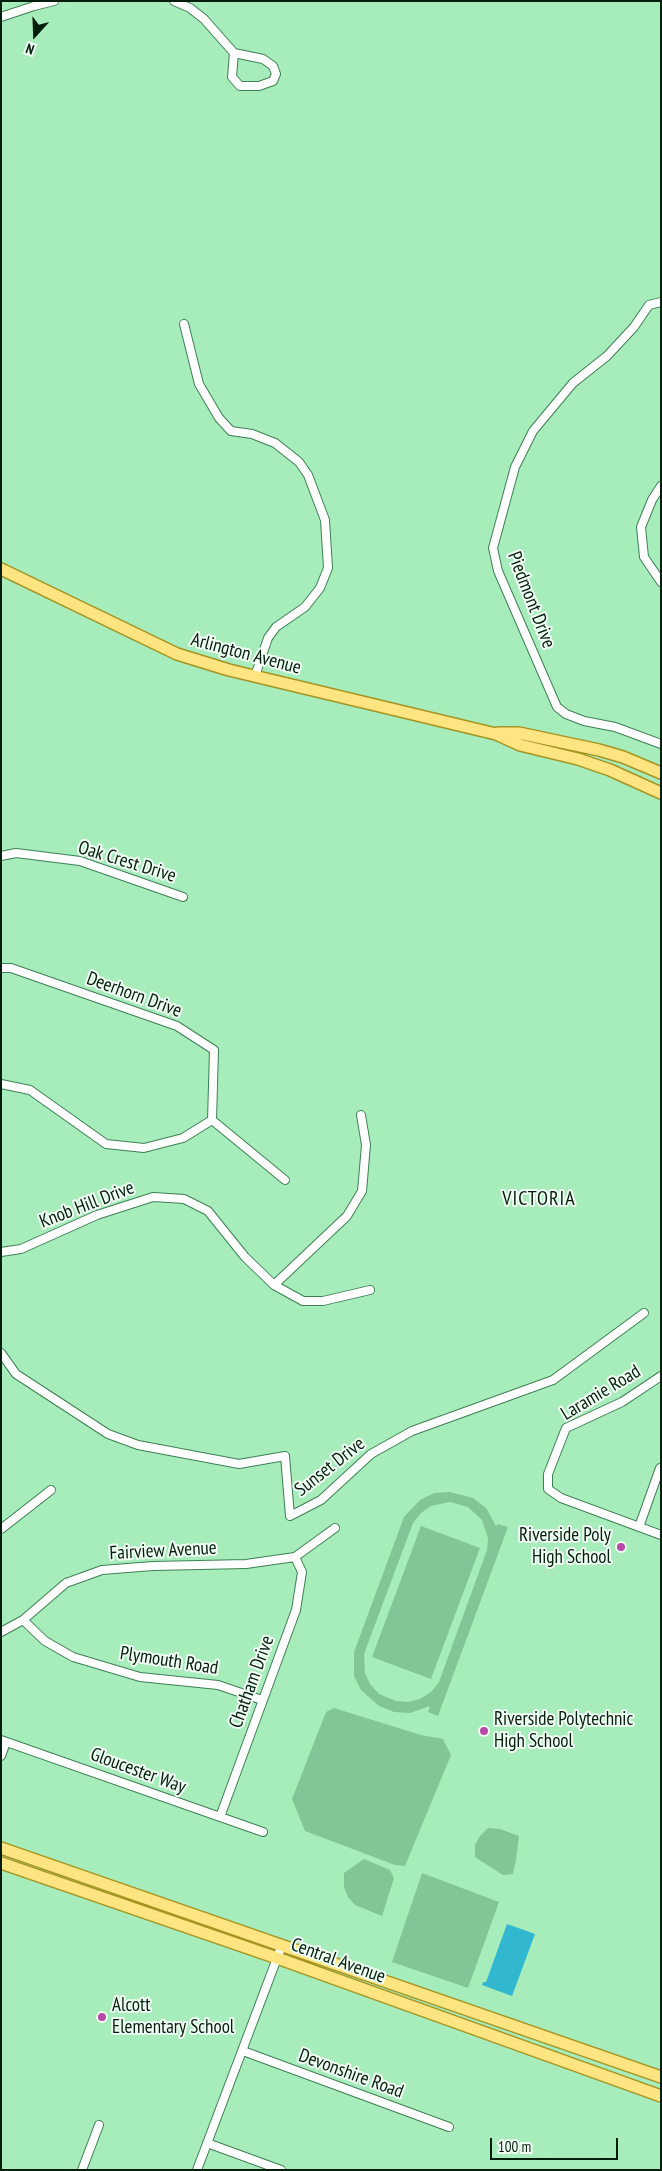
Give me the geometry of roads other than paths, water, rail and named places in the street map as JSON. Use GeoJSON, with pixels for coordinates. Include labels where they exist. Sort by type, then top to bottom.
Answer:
{"type":"FeatureCollection","features":[{"type":"Feature","properties":{"kind":"main road","name":"Arlington Avenue"},"geometry":{"type":"LineString","coordinates":[[1,569],[177,654],[255,676],[496,734],[520,745],[578,759],[610,770],[661,793]]}},
{"type":"Feature","properties":{"kind":"main road","name":"Arlington Avenue"},"geometry":{"type":"LineString","coordinates":[[496,734],[519,733],[600,750],[623,757],[661,773]]}},
{"type":"Feature","properties":{"kind":"main road","name":"Central Avenue"},"geometry":{"type":"LineString","coordinates":[[1,1848],[661,2077]]}},
{"type":"Feature","properties":{"kind":"main road","name":"Central Avenue"},"geometry":{"type":"LineString","coordinates":[[1,1863],[277,1958],[661,2096]]}},
{"type":"Feature","properties":{"kind":"street"},"geometry":{"type":"LineString","coordinates":[[1,17],[54,1]]}},
{"type":"Feature","properties":{"kind":"street"},"geometry":{"type":"LineString","coordinates":[[174,1],[190,8],[204,19],[234,53],[263,59],[273,66],[276,74],[273,81],[259,86],[240,86],[232,77],[234,53]]}},
{"type":"Feature","properties":{"kind":"street","name":"Piedmont Drive"},"geometry":{"type":"LineString","coordinates":[[661,302],[649,305],[634,327],[607,356],[573,384],[533,431],[515,467],[494,548],[498,572],[557,707],[566,714],[584,721],[615,727],[661,744]]}},
{"type":"Feature","properties":{"kind":"street"},"geometry":{"type":"LineString","coordinates":[[184,324],[199,384],[216,413],[231,430],[252,434],[276,443],[299,462],[308,475],[325,520],[328,568],[320,588],[305,607],[276,627],[268,638],[255,676]]}},
{"type":"Feature","properties":{"kind":"street"},"geometry":{"type":"LineString","coordinates":[[661,486],[652,500],[641,527],[644,557],[661,582]]}},
{"type":"Feature","properties":{"kind":"street","name":"Oak Crest Drive"},"geometry":{"type":"LineString","coordinates":[[1,856],[16,854],[80,861],[183,896]]}},
{"type":"Feature","properties":{"kind":"street","name":"Deerhorn Drive"},"geometry":{"type":"LineString","coordinates":[[1,968],[11,968],[177,1026],[214,1050],[212,1120]]}},
{"type":"Feature","properties":{"kind":"street"},"geometry":{"type":"LineString","coordinates":[[1,1084],[30,1090],[106,1144],[144,1148],[183,1138],[212,1120],[285,1180]]}},
{"type":"Feature","properties":{"kind":"street"},"geometry":{"type":"LineString","coordinates":[[274,1286],[347,1216],[362,1191],[366,1145],[361,1115]]}},
{"type":"Feature","properties":{"kind":"street","name":"Knob Hill Drive"},"geometry":{"type":"LineString","coordinates":[[1,1252],[20,1249],[97,1215],[153,1197],[184,1199],[208,1211],[245,1257],[274,1286],[303,1301],[323,1301],[370,1290]]}},
{"type":"Feature","properties":{"kind":"street","name":"Sunset Drive"},"geometry":{"type":"LineString","coordinates":[[1,1352],[16,1374],[108,1434],[138,1445],[239,1464],[285,1456],[290,1516],[320,1500],[371,1454],[412,1431],[553,1380],[644,1313]]}},
{"type":"Feature","properties":{"kind":"street","name":"Laramie Road"},"geometry":{"type":"LineString","coordinates":[[661,1376],[622,1402],[566,1428],[548,1474],[548,1489],[561,1498],[661,1535]]}},
{"type":"Feature","properties":{"kind":"street"},"geometry":{"type":"LineString","coordinates":[[639,1527],[660,1468]]}},
{"type":"Feature","properties":{"kind":"street"},"geometry":{"type":"LineString","coordinates":[[1,1528],[51,1490]]}},
{"type":"Feature","properties":{"kind":"street","name":"Fairview Avenue"},"geometry":{"type":"LineString","coordinates":[[1,1632],[24,1620],[66,1583],[102,1570],[153,1566],[246,1564],[295,1557],[335,1528]]}},
{"type":"Feature","properties":{"kind":"street","name":"Chatham Drive"},"geometry":{"type":"LineString","coordinates":[[220,1817],[296,1610],[302,1572],[295,1557]]}},
{"type":"Feature","properties":{"kind":"street","name":"Plymouth Road"},"geometry":{"type":"LineString","coordinates":[[24,1620],[45,1641],[73,1657],[140,1677],[218,1685],[262,1700]]}},
{"type":"Feature","properties":{"kind":"street"},"geometry":{"type":"LineString","coordinates":[[1,1756],[4,1741]]}},
{"type":"Feature","properties":{"kind":"street","name":"Gloucester Way"},"geometry":{"type":"LineString","coordinates":[[4,1741],[264,1832]]}},
{"type":"Feature","properties":{"kind":"street"},"geometry":{"type":"LineString","coordinates":[[197,2170],[282,1945]]}},
{"type":"Feature","properties":{"kind":"street","name":"Devonshire Road"},"geometry":{"type":"LineString","coordinates":[[243,2051],[449,2127]]}},
{"type":"Feature","properties":{"kind":"street"},"geometry":{"type":"LineString","coordinates":[[82,2170],[99,2125]]}},
{"type":"Feature","properties":{"kind":"street"},"geometry":{"type":"LineString","coordinates":[[207,2143],[281,2170]]}},
{"type":"Feature","properties":{"kind":"water"},"geometry":{"type":"Polygon","coordinates":[[[507,1924],[535,1934],[512,1996],[482,1985],[483,1982],[486,1982],[507,1924]]]}},
{"type":"Feature","properties":{"kind":"place","name":"Riverside Poly High School"},"geometry":{"type":"Point","coordinates":[621,1547]}},
{"type":"Feature","properties":{"kind":"place","name":"Riverside Polytechnic High School"},"geometry":{"type":"Point","coordinates":[484,1731]}},
{"type":"Feature","properties":{"kind":"place","name":"Alcott Elementary School"},"geometry":{"type":"Point","coordinates":[102,2017]}},
{"type":"Feature","properties":{"kind":"district","name":"VICTORIA"},"geometry":{"type":"Point","coordinates":[539,1199]}}]}
